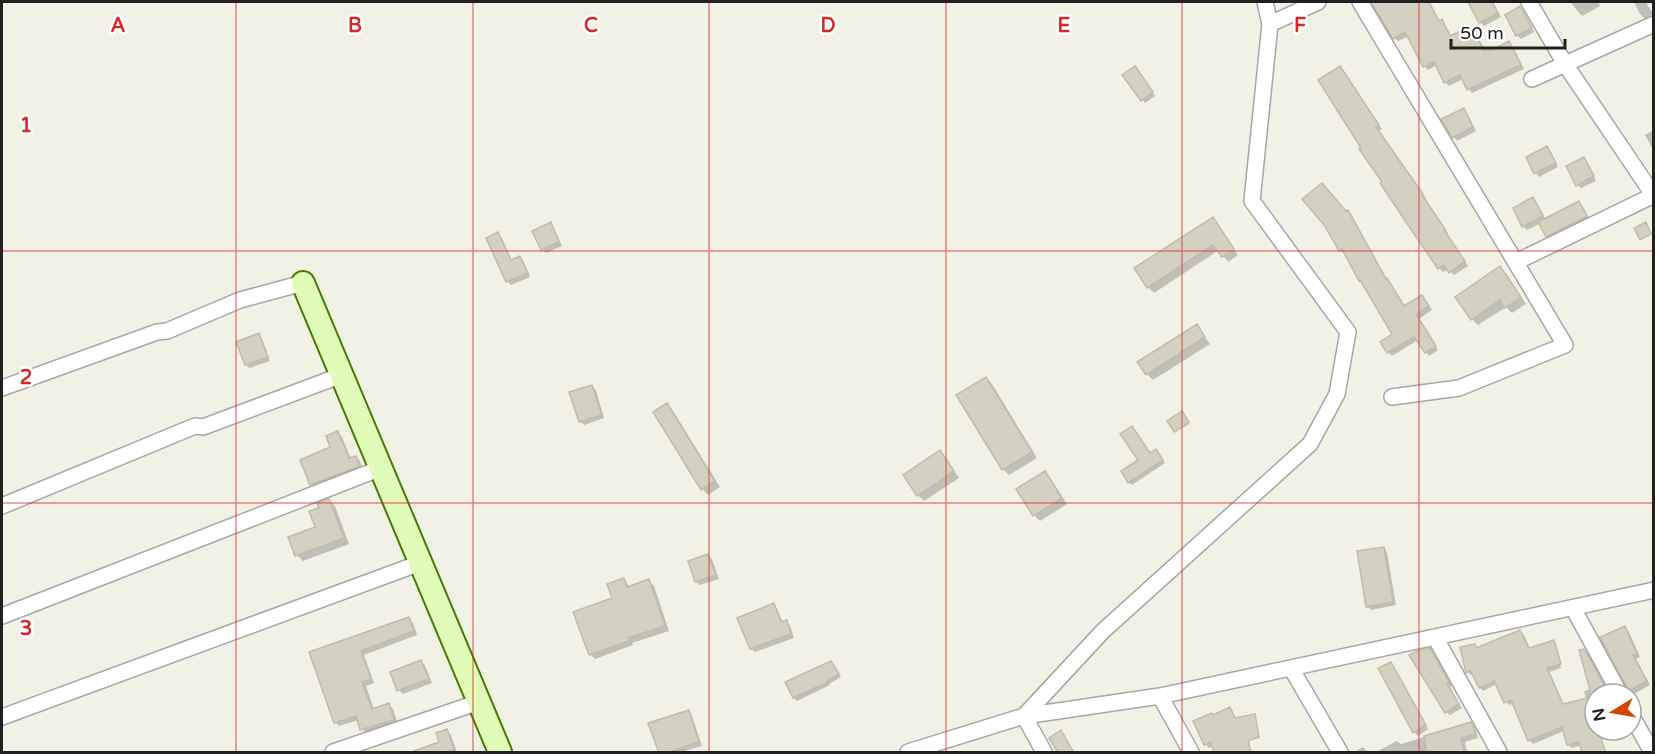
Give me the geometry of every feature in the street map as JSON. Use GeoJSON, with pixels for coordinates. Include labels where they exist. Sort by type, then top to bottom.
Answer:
{"type":"FeatureCollection","features":[{"type":"Feature","properties":{"kind":"street"},"geometry":{"type":"LineString","coordinates":[[1024,717],[1103,631],[1310,444],[1337,394],[1348,332],[1252,201],[1270,24],[1265,2]]}},
{"type":"Feature","properties":{"kind":"street"},"geometry":{"type":"LineString","coordinates":[[1270,24],[1318,2]]}},
{"type":"Feature","properties":{"kind":"street"},"geometry":{"type":"LineString","coordinates":[[1360,2],[1547,311],[1565,345],[1459,388],[1392,397]]}},
{"type":"Feature","properties":{"kind":"street"},"geometry":{"type":"LineString","coordinates":[[1516,262],[1653,196],[1565,64],[1529,2]]}},
{"type":"Feature","properties":{"kind":"street"},"geometry":{"type":"LineString","coordinates":[[1533,79],[1653,24]]}},
{"type":"Feature","properties":{"kind":"street"},"geometry":{"type":"LineString","coordinates":[[2,388],[157,332],[167,331],[240,300],[303,283],[500,753]]}},
{"type":"Feature","properties":{"kind":"street"},"geometry":{"type":"LineString","coordinates":[[2,506],[195,426],[203,427],[342,375]]}},
{"type":"Feature","properties":{"kind":"street"},"geometry":{"type":"LineString","coordinates":[[2,616],[381,468]]}},
{"type":"Feature","properties":{"kind":"street"},"geometry":{"type":"LineString","coordinates":[[2,717],[420,563]]}},
{"type":"Feature","properties":{"kind":"street"},"geometry":{"type":"LineString","coordinates":[[908,753],[1024,717],[1160,696],[1653,590]]}},
{"type":"Feature","properties":{"kind":"street"},"geometry":{"type":"LineString","coordinates":[[1573,608],[1613,682]]}},
{"type":"Feature","properties":{"kind":"street"},"geometry":{"type":"LineString","coordinates":[[1435,637],[1498,753]]}},
{"type":"Feature","properties":{"kind":"street"},"geometry":{"type":"LineString","coordinates":[[1291,668],[1340,753]]}},
{"type":"Feature","properties":{"kind":"street"},"geometry":{"type":"LineString","coordinates":[[1160,696],[1191,753]]}},
{"type":"Feature","properties":{"kind":"street"},"geometry":{"type":"LineString","coordinates":[[333,753],[479,702]]}},
{"type":"Feature","properties":{"kind":"street"},"geometry":{"type":"LineString","coordinates":[[1024,717],[1044,753]]}},
{"type":"Feature","properties":{"kind":"street"},"geometry":{"type":"LineString","coordinates":[[1643,737],[1652,753]]}},
{"type":"Feature","properties":{"kind":"building"},"geometry":{"type":"Polygon","coordinates":[[[1371,2],[1429,2],[1439,21],[1442,19],[1450,36],[1471,26],[1484,51],[1489,49],[1490,51],[1509,41],[1521,65],[1467,90],[1460,75],[1444,83],[1434,62],[1423,67],[1405,32],[1393,39],[1371,2]]]}},
{"type":"Feature","properties":{"kind":"building"},"geometry":{"type":"Polygon","coordinates":[[[1468,2],[1492,2],[1498,13],[1479,23],[1468,2]]]}},
{"type":"Feature","properties":{"kind":"building"},"geometry":{"type":"Polygon","coordinates":[[[1520,6],[1532,28],[1516,36],[1505,15],[1520,6]]]}},
{"type":"Feature","properties":{"kind":"building"},"geometry":{"type":"Polygon","coordinates":[[[1135,66],[1153,92],[1141,101],[1122,75],[1135,66]]]}},
{"type":"Feature","properties":{"kind":"building"},"geometry":{"type":"Polygon","coordinates":[[[1340,66],[1379,125],[1376,127],[1423,194],[1465,261],[1449,273],[1444,265],[1438,269],[1404,219],[1318,80],[1340,66]]]}},
{"type":"Feature","properties":{"kind":"building"},"geometry":{"type":"Polygon","coordinates":[[[1464,108],[1473,127],[1452,138],[1441,119],[1464,108]]]}},
{"type":"Feature","properties":{"kind":"building"},"geometry":{"type":"Polygon","coordinates":[[[1547,146],[1556,163],[1534,174],[1526,157],[1547,146]]]}},
{"type":"Feature","properties":{"kind":"building"},"geometry":{"type":"Polygon","coordinates":[[[1584,157],[1594,176],[1576,186],[1566,166],[1584,157]]]}},
{"type":"Feature","properties":{"kind":"building"},"geometry":{"type":"Polygon","coordinates":[[[1322,183],[1346,211],[1348,210],[1386,279],[1404,306],[1422,295],[1429,306],[1416,314],[1436,346],[1425,353],[1414,337],[1387,353],[1380,342],[1392,334],[1342,249],[1339,251],[1324,225],[1302,199],[1322,183]]]}},
{"type":"Feature","properties":{"kind":"building"},"geometry":{"type":"Polygon","coordinates":[[[1533,197],[1543,216],[1522,227],[1513,208],[1533,197]]]}},
{"type":"Feature","properties":{"kind":"building"},"geometry":{"type":"Polygon","coordinates":[[[1579,201],[1587,216],[1546,237],[1538,222],[1579,201]]]}},
{"type":"Feature","properties":{"kind":"building"},"geometry":{"type":"Polygon","coordinates":[[[1213,217],[1234,249],[1222,257],[1213,245],[1147,288],[1134,268],[1213,217]]]}},
{"type":"Feature","properties":{"kind":"building"},"geometry":{"type":"Polygon","coordinates":[[[551,222],[559,242],[541,250],[532,231],[551,222]]]}},
{"type":"Feature","properties":{"kind":"building"},"geometry":{"type":"Polygon","coordinates":[[[1646,222],[1651,234],[1640,240],[1634,228],[1646,222]]]}},
{"type":"Feature","properties":{"kind":"building"},"geometry":{"type":"Polygon","coordinates":[[[498,232],[511,260],[520,256],[528,273],[506,282],[486,238],[498,232]]]}},
{"type":"Feature","properties":{"kind":"building"},"geometry":{"type":"Polygon","coordinates":[[[1500,266],[1521,297],[1505,308],[1500,300],[1471,320],[1455,297],[1500,266]]]}},
{"type":"Feature","properties":{"kind":"building"},"geometry":{"type":"Polygon","coordinates":[[[1197,324],[1205,337],[1146,375],[1137,362],[1197,324]]]}},
{"type":"Feature","properties":{"kind":"building"},"geometry":{"type":"Polygon","coordinates":[[[259,333],[268,357],[245,365],[236,342],[259,333]]]}},
{"type":"Feature","properties":{"kind":"building"},"geometry":{"type":"Polygon","coordinates":[[[986,377],[1032,452],[1002,470],[956,395],[986,377]]]}},
{"type":"Feature","properties":{"kind":"building"},"geometry":{"type":"Polygon","coordinates":[[[592,385],[602,415],[579,422],[569,392],[592,385]]]}},
{"type":"Feature","properties":{"kind":"building"},"geometry":{"type":"Polygon","coordinates":[[[667,403],[715,481],[701,490],[653,412],[667,403]]]}},
{"type":"Feature","properties":{"kind":"building"},"geometry":{"type":"Polygon","coordinates":[[[1182,411],[1189,422],[1174,432],[1167,421],[1182,411]]]}},
{"type":"Feature","properties":{"kind":"building"},"geometry":{"type":"Polygon","coordinates":[[[1132,426],[1150,453],[1156,449],[1163,460],[1128,483],[1121,471],[1138,460],[1120,434],[1132,426]]]}},
{"type":"Feature","properties":{"kind":"building"},"geometry":{"type":"Polygon","coordinates":[[[338,431],[349,458],[356,456],[360,466],[310,485],[300,460],[330,447],[326,436],[338,431]]]}},
{"type":"Feature","properties":{"kind":"building"},"geometry":{"type":"Polygon","coordinates":[[[940,450],[954,471],[917,496],[903,475],[940,450]]]}},
{"type":"Feature","properties":{"kind":"building"},"geometry":{"type":"Polygon","coordinates":[[[1045,471],[1062,498],[1033,516],[1016,489],[1045,471]]]}},
{"type":"Feature","properties":{"kind":"building"},"geometry":{"type":"Polygon","coordinates":[[[329,499],[344,538],[295,556],[288,537],[315,527],[309,511],[319,508],[317,503],[329,499]]]}},
{"type":"Feature","properties":{"kind":"building"},"geometry":{"type":"Polygon","coordinates":[[[1384,547],[1393,602],[1366,607],[1357,551],[1384,547]]]}},
{"type":"Feature","properties":{"kind":"building"},"geometry":{"type":"Polygon","coordinates":[[[708,554],[716,575],[695,582],[688,561],[708,554]]]}},
{"type":"Feature","properties":{"kind":"building"},"geometry":{"type":"Polygon","coordinates":[[[624,578],[627,587],[649,579],[665,626],[628,638],[629,641],[589,655],[573,612],[612,598],[607,584],[624,578]]]}},
{"type":"Feature","properties":{"kind":"building"},"geometry":{"type":"Polygon","coordinates":[[[774,603],[781,622],[787,620],[791,634],[750,649],[737,618],[774,603]]]}},
{"type":"Feature","properties":{"kind":"building"},"geometry":{"type":"Polygon","coordinates":[[[409,617],[414,631],[361,651],[371,679],[362,682],[372,709],[389,703],[394,720],[360,730],[356,716],[334,723],[309,652],[409,617]]]}},
{"type":"Feature","properties":{"kind":"building"},"geometry":{"type":"Polygon","coordinates":[[[1625,626],[1637,654],[1633,655],[1647,681],[1643,683],[1624,682],[1600,637],[1625,626]]]}},
{"type":"Feature","properties":{"kind":"building"},"geometry":{"type":"Polygon","coordinates":[[[1520,630],[1529,648],[1554,640],[1561,664],[1547,668],[1563,704],[1583,699],[1583,742],[1602,742],[1606,753],[1582,753],[1579,742],[1567,745],[1562,727],[1528,741],[1511,700],[1504,703],[1494,681],[1479,688],[1470,670],[1466,673],[1460,647],[1475,644],[1476,648],[1520,630]]]}},
{"type":"Feature","properties":{"kind":"building"},"geometry":{"type":"Polygon","coordinates":[[[1430,648],[1459,704],[1445,713],[1409,655],[1430,648]]]}},
{"type":"Feature","properties":{"kind":"building"},"geometry":{"type":"Polygon","coordinates":[[[1584,649],[1602,682],[1588,682],[1579,650],[1584,649]]]}},
{"type":"Feature","properties":{"kind":"building"},"geometry":{"type":"Polygon","coordinates":[[[421,660],[429,679],[397,691],[390,672],[421,660]]]}},
{"type":"Feature","properties":{"kind":"building"},"geometry":{"type":"Polygon","coordinates":[[[831,661],[839,674],[828,682],[793,698],[785,682],[831,661]]]}},
{"type":"Feature","properties":{"kind":"building"},"geometry":{"type":"Polygon","coordinates":[[[1391,662],[1426,725],[1413,733],[1378,668],[1391,662]]]}},
{"type":"Feature","properties":{"kind":"building"},"geometry":{"type":"Polygon","coordinates":[[[1230,707],[1235,718],[1255,714],[1259,737],[1248,741],[1251,753],[1214,753],[1211,742],[1204,745],[1193,721],[1230,707]]]}},
{"type":"Feature","properties":{"kind":"building"},"geometry":{"type":"Polygon","coordinates":[[[689,710],[699,742],[666,753],[659,753],[648,723],[689,710]]]}},
{"type":"Feature","properties":{"kind":"building"},"geometry":{"type":"Polygon","coordinates":[[[1471,722],[1476,734],[1461,738],[1464,753],[1427,753],[1424,736],[1471,722]]]}},
{"type":"Feature","properties":{"kind":"building"},"geometry":{"type":"Polygon","coordinates":[[[447,729],[454,749],[445,753],[414,753],[414,751],[439,742],[436,733],[447,729]]]}},
{"type":"Feature","properties":{"kind":"building"},"geometry":{"type":"Polygon","coordinates":[[[1061,730],[1074,753],[1058,753],[1049,738],[1061,730]]]}}]}
